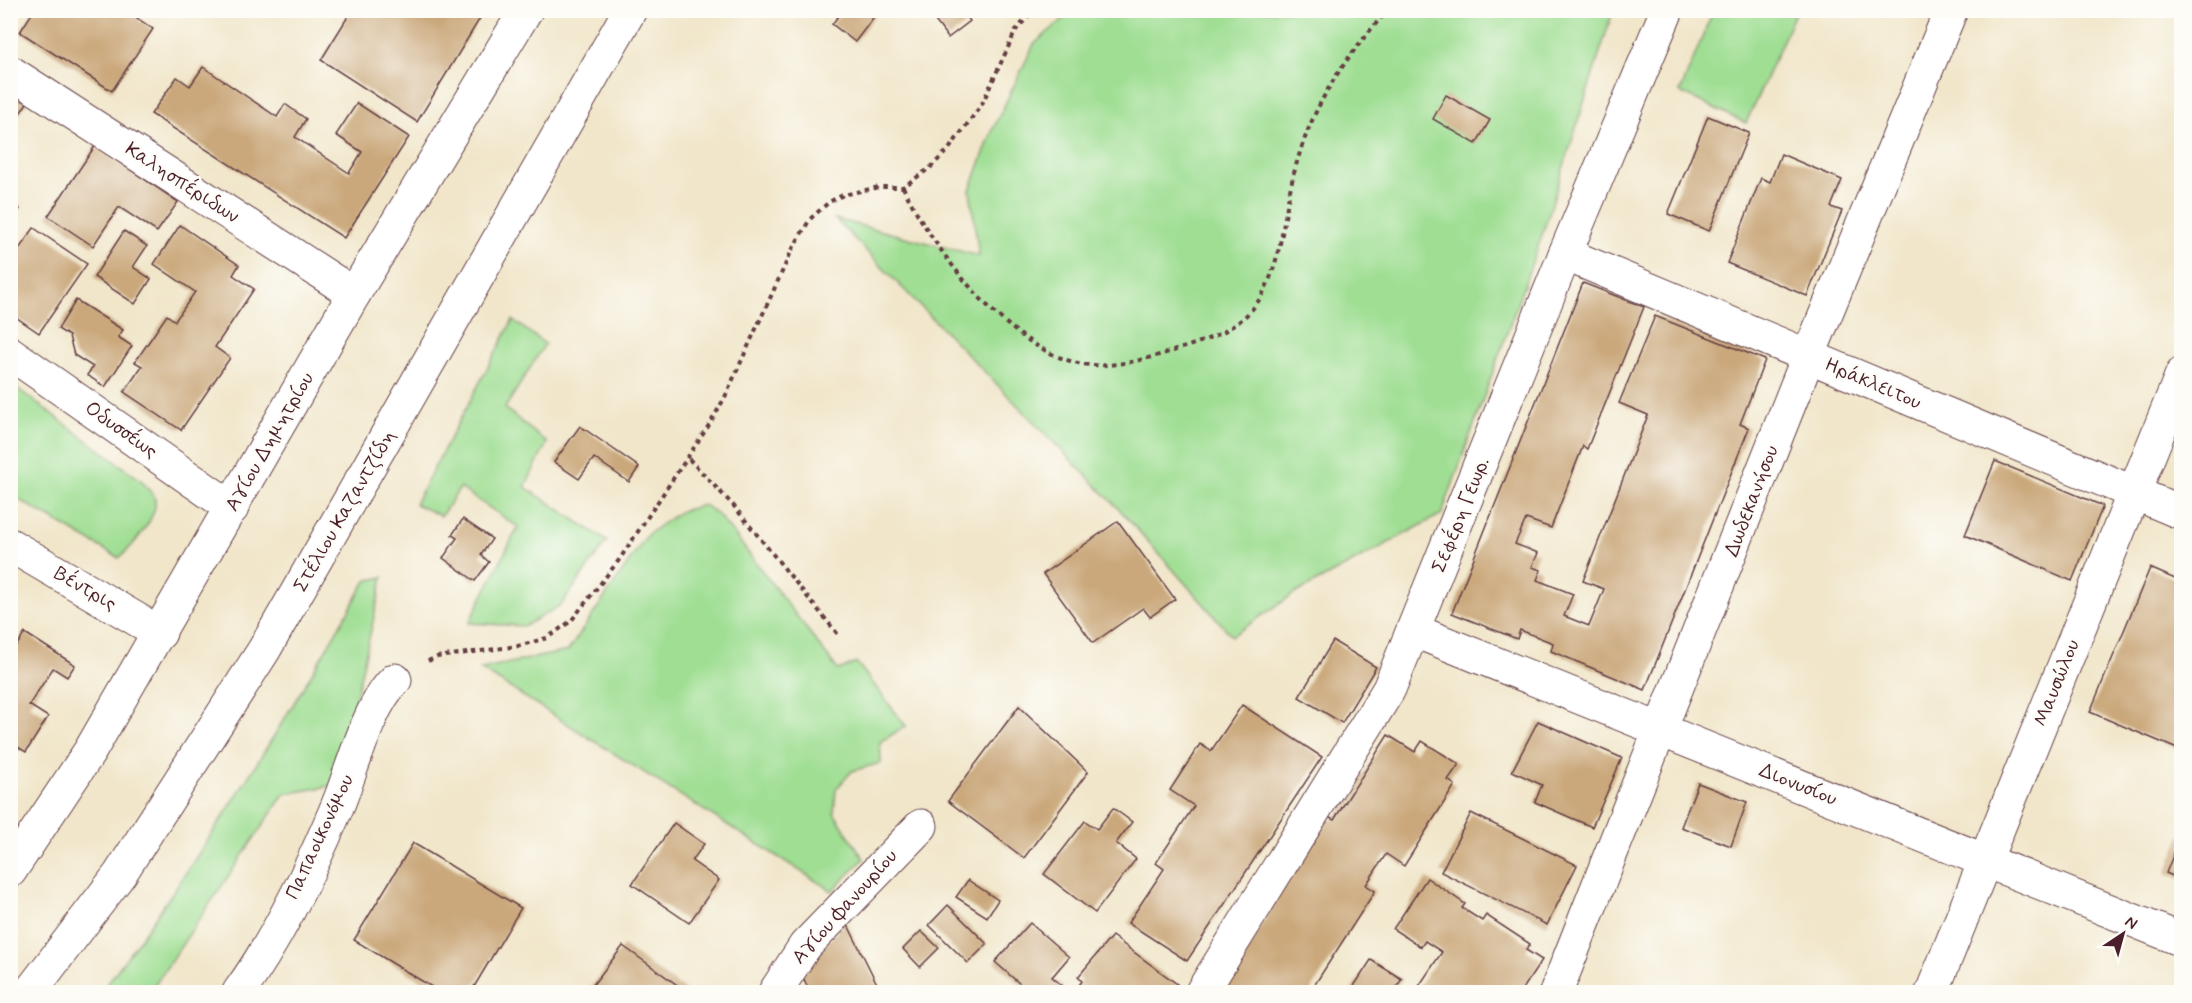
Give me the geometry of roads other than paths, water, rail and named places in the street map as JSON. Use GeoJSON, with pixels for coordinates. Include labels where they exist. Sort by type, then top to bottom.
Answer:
{"type":"FeatureCollection","features":[{"type":"Feature","properties":{"kind":"street","name":"Αγίου Δημητρίου"},"geometry":{"type":"LineString","coordinates":[[10,871],[90,751],[354,294],[526,10]]}},
{"type":"Feature","properties":{"kind":"street","name":"Στέλιου Καζαντζίδη"},"geometry":{"type":"LineString","coordinates":[[30,993],[120,874],[264,650],[630,10]]}},
{"type":"Feature","properties":{"kind":"street","name":"Σεφέρη Γεωρ."},"geometry":{"type":"LineString","coordinates":[[1202,993],[1382,702],[1414,631],[1565,254],[1667,10]]}},
{"type":"Feature","properties":{"kind":"street","name":"Δωδεκανήσου"},"geometry":{"type":"LineString","coordinates":[[1556,993],[1808,357],[1951,10]]}},
{"type":"Feature","properties":{"kind":"street","name":"Καλησπέριδων"},"geometry":{"type":"LineString","coordinates":[[10,72],[354,294]]}},
{"type":"Feature","properties":{"kind":"street","name":"Ηράκλειτου"},"geometry":{"type":"LineString","coordinates":[[1565,254],[2181,513]]}},
{"type":"Feature","properties":{"kind":"street","name":"Οδυσσέως"},"geometry":{"type":"LineString","coordinates":[[10,353],[232,508]]}},
{"type":"Feature","properties":{"kind":"street","name":"Μαυσώλου"},"geometry":{"type":"LineString","coordinates":[[1932,993],[2181,374]]}},
{"type":"Feature","properties":{"kind":"street","name":"Βέντρις"},"geometry":{"type":"LineString","coordinates":[[10,545],[160,633]]}},
{"type":"Feature","properties":{"kind":"street","name":"Διονυσίου"},"geometry":{"type":"LineString","coordinates":[[1414,631],[2181,940]]}},
{"type":"Feature","properties":{"kind":"street","name":"Παπαοικονόμου"},"geometry":{"type":"LineString","coordinates":[[249,989],[321,843],[379,699],[395,680]]}},
{"type":"Feature","properties":{"kind":"street","name":"Αγίου Φανουρίου"},"geometry":{"type":"LineString","coordinates":[[776,993],[806,946],[921,826]]}}]}
